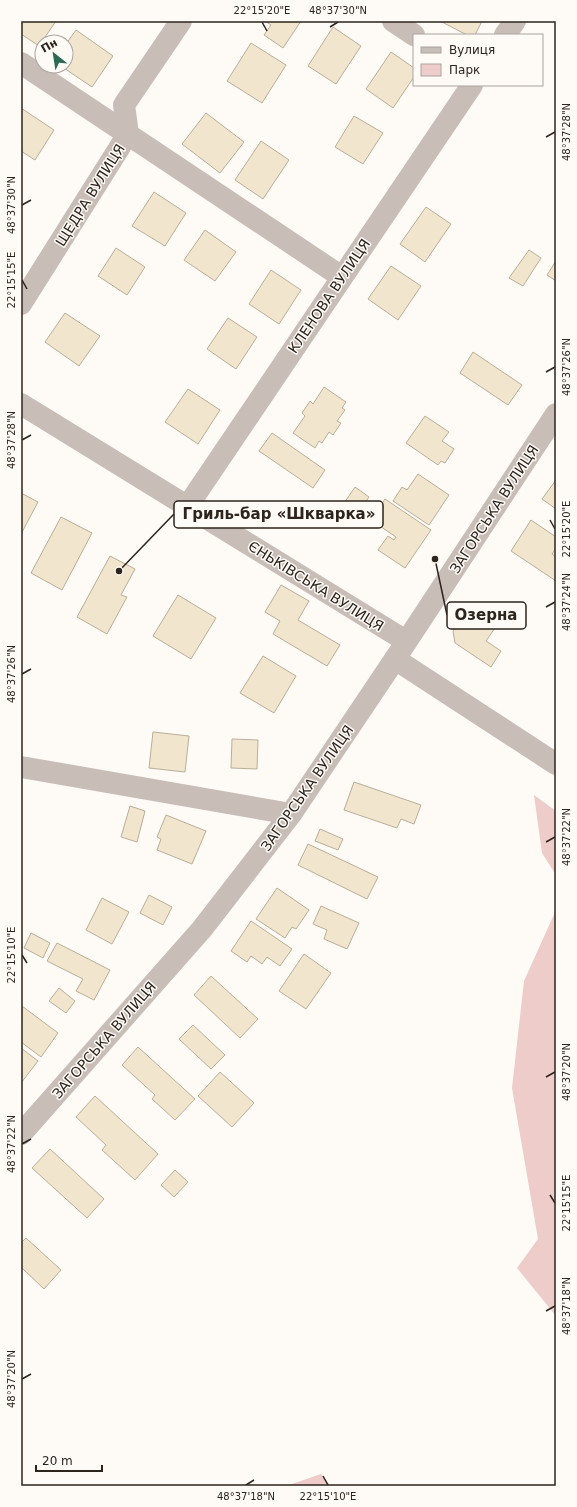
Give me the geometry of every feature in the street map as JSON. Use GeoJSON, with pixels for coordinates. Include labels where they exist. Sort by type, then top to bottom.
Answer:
{"type":"FeatureCollection","features":[{"type":"Feature","properties":{"kind":"street","name":"ЩЕДРА ВУЛИЦЯ"},"geometry":{"type":"LineString","coordinates":[[21,304],[128,134],[124,105],[181,21]]}},
{"type":"Feature","properties":{"kind":"street"},"geometry":{"type":"LineString","coordinates":[[393,21],[413,34]]}},
{"type":"Feature","properties":{"kind":"street"},"geometry":{"type":"LineString","coordinates":[[507,34],[515,21]]}},
{"type":"Feature","properties":{"kind":"street"},"geometry":{"type":"LineString","coordinates":[[21,63],[342,277]]}},
{"type":"Feature","properties":{"kind":"street","name":"КЛЕНОВА ВУЛИЦЯ"},"geometry":{"type":"LineString","coordinates":[[187,507],[471,86]]}},
{"type":"Feature","properties":{"kind":"street","name":"ЄНЬКІВСЬКА ВУЛИЦЯ"},"geometry":{"type":"LineString","coordinates":[[21,404],[187,507],[401,650],[556,764]]}},
{"type":"Feature","properties":{"kind":"street","name":"ЗАГОРСЬКА ВУЛИЦЯ"},"geometry":{"type":"LineString","coordinates":[[21,1134],[202,929],[291,814],[556,414]]}},
{"type":"Feature","properties":{"kind":"street"},"geometry":{"type":"LineString","coordinates":[[21,767],[291,814]]}},
{"type":"Feature","properties":{"kind":"green space"},"geometry":{"type":"Polygon","coordinates":[[[534,795],[556,811],[556,875],[542,853],[534,795]]]}},
{"type":"Feature","properties":{"kind":"green space"},"geometry":{"type":"Polygon","coordinates":[[[556,910],[556,1316],[517,1268],[538,1239],[512,1088],[524,981],[556,910]]]}},
{"type":"Feature","properties":{"kind":"green space"},"geometry":{"type":"Polygon","coordinates":[[[321,1474],[331,1486],[286,1486],[321,1474]]]}},
{"type":"Feature","properties":{"kind":"building"},"geometry":{"type":"Polygon","coordinates":[[[21,21],[56,21],[47,34],[34,34],[34,43],[21,34],[21,21]]]}},
{"type":"Feature","properties":{"kind":"building"},"geometry":{"type":"Polygon","coordinates":[[[265,21],[301,21],[283,48],[264,35],[271,25],[265,21]]]}},
{"type":"Feature","properties":{"kind":"building"},"geometry":{"type":"Polygon","coordinates":[[[440,21],[482,21],[476,34],[465,34],[440,21]]]}},
{"type":"Feature","properties":{"kind":"building"},"geometry":{"type":"Polygon","coordinates":[[[333,27],[361,46],[336,84],[308,66],[333,27]]]}},
{"type":"Feature","properties":{"kind":"building"},"geometry":{"type":"Polygon","coordinates":[[[76,30],[113,56],[92,87],[73,74],[73,34],[76,30]]]}},
{"type":"Feature","properties":{"kind":"building"},"geometry":{"type":"Polygon","coordinates":[[[251,43],[286,65],[262,103],[227,81],[251,43]]]}},
{"type":"Feature","properties":{"kind":"building"},"geometry":{"type":"Polygon","coordinates":[[[391,52],[413,67],[413,78],[393,108],[366,89],[391,52]]]}},
{"type":"Feature","properties":{"kind":"building"},"geometry":{"type":"Polygon","coordinates":[[[21,108],[54,130],[35,160],[21,151],[21,108]]]}},
{"type":"Feature","properties":{"kind":"building"},"geometry":{"type":"Polygon","coordinates":[[[206,113],[244,142],[220,173],[182,144],[206,113]]]}},
{"type":"Feature","properties":{"kind":"building"},"geometry":{"type":"Polygon","coordinates":[[[354,116],[383,133],[363,164],[335,147],[354,116]]]}},
{"type":"Feature","properties":{"kind":"building"},"geometry":{"type":"Polygon","coordinates":[[[261,141],[289,160],[263,199],[235,180],[261,141]]]}},
{"type":"Feature","properties":{"kind":"building"},"geometry":{"type":"Polygon","coordinates":[[[154,192],[186,213],[165,246],[132,226],[154,192]]]}},
{"type":"Feature","properties":{"kind":"building"},"geometry":{"type":"Polygon","coordinates":[[[426,207],[451,224],[425,262],[400,244],[426,207]]]}},
{"type":"Feature","properties":{"kind":"building"},"geometry":{"type":"Polygon","coordinates":[[[205,230],[236,252],[215,281],[184,260],[205,230]]]}},
{"type":"Feature","properties":{"kind":"building"},"geometry":{"type":"Polygon","coordinates":[[[116,248],[145,267],[127,295],[98,276],[116,248]]]}},
{"type":"Feature","properties":{"kind":"building"},"geometry":{"type":"Polygon","coordinates":[[[529,250],[541,258],[523,286],[509,278],[529,250]]]}},
{"type":"Feature","properties":{"kind":"building"},"geometry":{"type":"Polygon","coordinates":[[[556,261],[556,281],[547,275],[556,261]]]}},
{"type":"Feature","properties":{"kind":"building"},"geometry":{"type":"Polygon","coordinates":[[[391,266],[421,286],[398,320],[368,299],[391,266]]]}},
{"type":"Feature","properties":{"kind":"building"},"geometry":{"type":"Polygon","coordinates":[[[271,270],[301,290],[279,324],[249,304],[271,270]]]}},
{"type":"Feature","properties":{"kind":"building"},"geometry":{"type":"Polygon","coordinates":[[[65,313],[100,336],[79,366],[45,342],[65,313]]]}},
{"type":"Feature","properties":{"kind":"building"},"geometry":{"type":"Polygon","coordinates":[[[228,318],[257,337],[236,369],[207,349],[228,318]]]}},
{"type":"Feature","properties":{"kind":"building"},"geometry":{"type":"Polygon","coordinates":[[[473,352],[522,385],[508,405],[460,373],[473,352]]]}},
{"type":"Feature","properties":{"kind":"building"},"geometry":{"type":"Polygon","coordinates":[[[324,387],[346,402],[342,408],[345,410],[337,421],[341,423],[333,435],[329,432],[322,443],[319,441],[315,448],[293,433],[305,416],[302,413],[310,401],[313,404],[324,387]]]}},
{"type":"Feature","properties":{"kind":"building"},"geometry":{"type":"Polygon","coordinates":[[[188,389],[220,410],[198,444],[165,422],[188,389]]]}},
{"type":"Feature","properties":{"kind":"building"},"geometry":{"type":"Polygon","coordinates":[[[425,416],[449,432],[442,441],[454,449],[445,463],[441,461],[438,465],[406,443],[425,416]]]}},
{"type":"Feature","properties":{"kind":"building"},"geometry":{"type":"Polygon","coordinates":[[[272,433],[325,470],[313,488],[259,451],[272,433]]]}},
{"type":"Feature","properties":{"kind":"building"},"geometry":{"type":"Polygon","coordinates":[[[418,474],[449,495],[429,525],[393,501],[402,487],[407,490],[418,474]]]}},
{"type":"Feature","properties":{"kind":"building"},"geometry":{"type":"Polygon","coordinates":[[[556,480],[556,509],[542,499],[556,480]]]}},
{"type":"Feature","properties":{"kind":"building"},"geometry":{"type":"Polygon","coordinates":[[[355,487],[369,497],[350,524],[336,515],[355,487]]]}},
{"type":"Feature","properties":{"kind":"building"},"geometry":{"type":"Polygon","coordinates":[[[21,493],[38,502],[21,534],[21,493]]]}},
{"type":"Feature","properties":{"kind":"building"},"geometry":{"type":"Polygon","coordinates":[[[385,499],[431,530],[405,568],[378,550],[388,536],[394,540],[396,537],[371,520],[385,499]]]}},
{"type":"Feature","properties":{"kind":"building"},"geometry":{"type":"Polygon","coordinates":[[[61,517],[92,533],[62,590],[31,573],[61,517]]]}},
{"type":"Feature","properties":{"kind":"building"},"geometry":{"type":"Polygon","coordinates":[[[531,520],[556,537],[556,548],[552,554],[556,557],[556,581],[511,551],[531,520]]]}},
{"type":"Feature","properties":{"kind":"building"},"geometry":{"type":"Polygon","coordinates":[[[110,556],[135,569],[121,595],[127,597],[107,634],[77,617],[110,556]]]}},
{"type":"Feature","properties":{"kind":"building"},"geometry":{"type":"Polygon","coordinates":[[[281,585],[309,601],[298,620],[340,645],[327,666],[273,634],[280,621],[265,612],[281,585]]]}},
{"type":"Feature","properties":{"kind":"building"},"geometry":{"type":"Polygon","coordinates":[[[178,595],[216,618],[191,659],[153,636],[178,595]]]}},
{"type":"Feature","properties":{"kind":"building"},"geometry":{"type":"Polygon","coordinates":[[[470,607],[497,625],[486,641],[501,651],[491,667],[455,643],[453,631],[470,607]]]}},
{"type":"Feature","properties":{"kind":"building"},"geometry":{"type":"Polygon","coordinates":[[[263,656],[296,676],[274,713],[240,693],[263,656]]]}},
{"type":"Feature","properties":{"kind":"building"},"geometry":{"type":"Polygon","coordinates":[[[153,732],[189,736],[185,772],[149,768],[153,732]]]}},
{"type":"Feature","properties":{"kind":"building"},"geometry":{"type":"Polygon","coordinates":[[[232,739],[258,740],[257,769],[231,768],[232,739]]]}},
{"type":"Feature","properties":{"kind":"building"},"geometry":{"type":"Polygon","coordinates":[[[354,782],[421,805],[414,824],[401,819],[397,828],[344,810],[354,782]]]}},
{"type":"Feature","properties":{"kind":"building"},"geometry":{"type":"Polygon","coordinates":[[[130,806],[145,811],[137,842],[121,837],[130,806]]]}},
{"type":"Feature","properties":{"kind":"building"},"geometry":{"type":"Polygon","coordinates":[[[166,815],[206,831],[192,864],[157,850],[161,839],[157,837],[166,815]]]}},
{"type":"Feature","properties":{"kind":"building"},"geometry":{"type":"Polygon","coordinates":[[[320,829],[343,839],[338,850],[315,841],[320,829]]]}},
{"type":"Feature","properties":{"kind":"building"},"geometry":{"type":"Polygon","coordinates":[[[308,844],[378,877],[367,899],[298,865],[308,844]]]}},
{"type":"Feature","properties":{"kind":"building"},"geometry":{"type":"Polygon","coordinates":[[[277,888],[309,910],[296,929],[292,927],[285,938],[256,919],[277,888]]]}},
{"type":"Feature","properties":{"kind":"building"},"geometry":{"type":"Polygon","coordinates":[[[149,895],[172,907],[163,925],[140,913],[149,895]]]}},
{"type":"Feature","properties":{"kind":"building"},"geometry":{"type":"Polygon","coordinates":[[[102,898],[129,912],[112,944],[86,930],[102,898]]]}},
{"type":"Feature","properties":{"kind":"building"},"geometry":{"type":"Polygon","coordinates":[[[321,906],[359,923],[347,949],[324,939],[327,930],[313,924],[321,906]]]}},
{"type":"Feature","properties":{"kind":"building"},"geometry":{"type":"Polygon","coordinates":[[[251,921],[292,949],[280,966],[267,957],[262,964],[251,956],[247,962],[231,951],[251,921]]]}},
{"type":"Feature","properties":{"kind":"building"},"geometry":{"type":"Polygon","coordinates":[[[31,933],[50,943],[43,958],[24,948],[31,933]]]}},
{"type":"Feature","properties":{"kind":"building"},"geometry":{"type":"Polygon","coordinates":[[[57,943],[110,970],[94,1000],[76,991],[83,979],[47,961],[57,943]]]}},
{"type":"Feature","properties":{"kind":"building"},"geometry":{"type":"Polygon","coordinates":[[[304,954],[331,973],[306,1009],[279,991],[304,954]]]}},
{"type":"Feature","properties":{"kind":"building"},"geometry":{"type":"Polygon","coordinates":[[[211,976],[258,1019],[240,1038],[194,995],[211,976]]]}},
{"type":"Feature","properties":{"kind":"building"},"geometry":{"type":"Polygon","coordinates":[[[59,988],[75,1001],[66,1013],[49,1001],[59,988]]]}},
{"type":"Feature","properties":{"kind":"building"},"geometry":{"type":"Polygon","coordinates":[[[22,1006],[58,1033],[41,1057],[21,1042],[22,1006]]]}},
{"type":"Feature","properties":{"kind":"building"},"geometry":{"type":"Polygon","coordinates":[[[193,1025],[225,1055],[211,1069],[179,1039],[193,1025]]]}},
{"type":"Feature","properties":{"kind":"building"},"geometry":{"type":"Polygon","coordinates":[[[138,1047],[195,1099],[175,1120],[152,1099],[155,1095],[122,1065],[138,1047]]]}},
{"type":"Feature","properties":{"kind":"building"},"geometry":{"type":"Polygon","coordinates":[[[21,1048],[38,1061],[21,1083],[21,1048]]]}},
{"type":"Feature","properties":{"kind":"building"},"geometry":{"type":"Polygon","coordinates":[[[220,1072],[254,1103],[232,1127],[198,1096],[220,1072]]]}},
{"type":"Feature","properties":{"kind":"building"},"geometry":{"type":"Polygon","coordinates":[[[95,1096],[158,1154],[135,1180],[102,1150],[106,1145],[76,1117],[95,1096]]]}},
{"type":"Feature","properties":{"kind":"building"},"geometry":{"type":"Polygon","coordinates":[[[50,1149],[104,1199],[87,1218],[32,1168],[50,1149]]]}},
{"type":"Feature","properties":{"kind":"building"},"geometry":{"type":"Polygon","coordinates":[[[175,1170],[188,1182],[174,1197],[161,1185],[175,1170]]]}},
{"type":"Feature","properties":{"kind":"building"},"geometry":{"type":"Polygon","coordinates":[[[26,1238],[61,1270],[44,1289],[21,1267],[21,1243],[26,1238]]]}},
{"type":"Feature","properties":{"kind":"place","name":"Озерна"},"geometry":{"type":"Point","coordinates":[435,559]}},
{"type":"Feature","properties":{"kind":"place","name":"Гриль-бар «Шкварка»"},"geometry":{"type":"Point","coordinates":[119,571]}}]}
